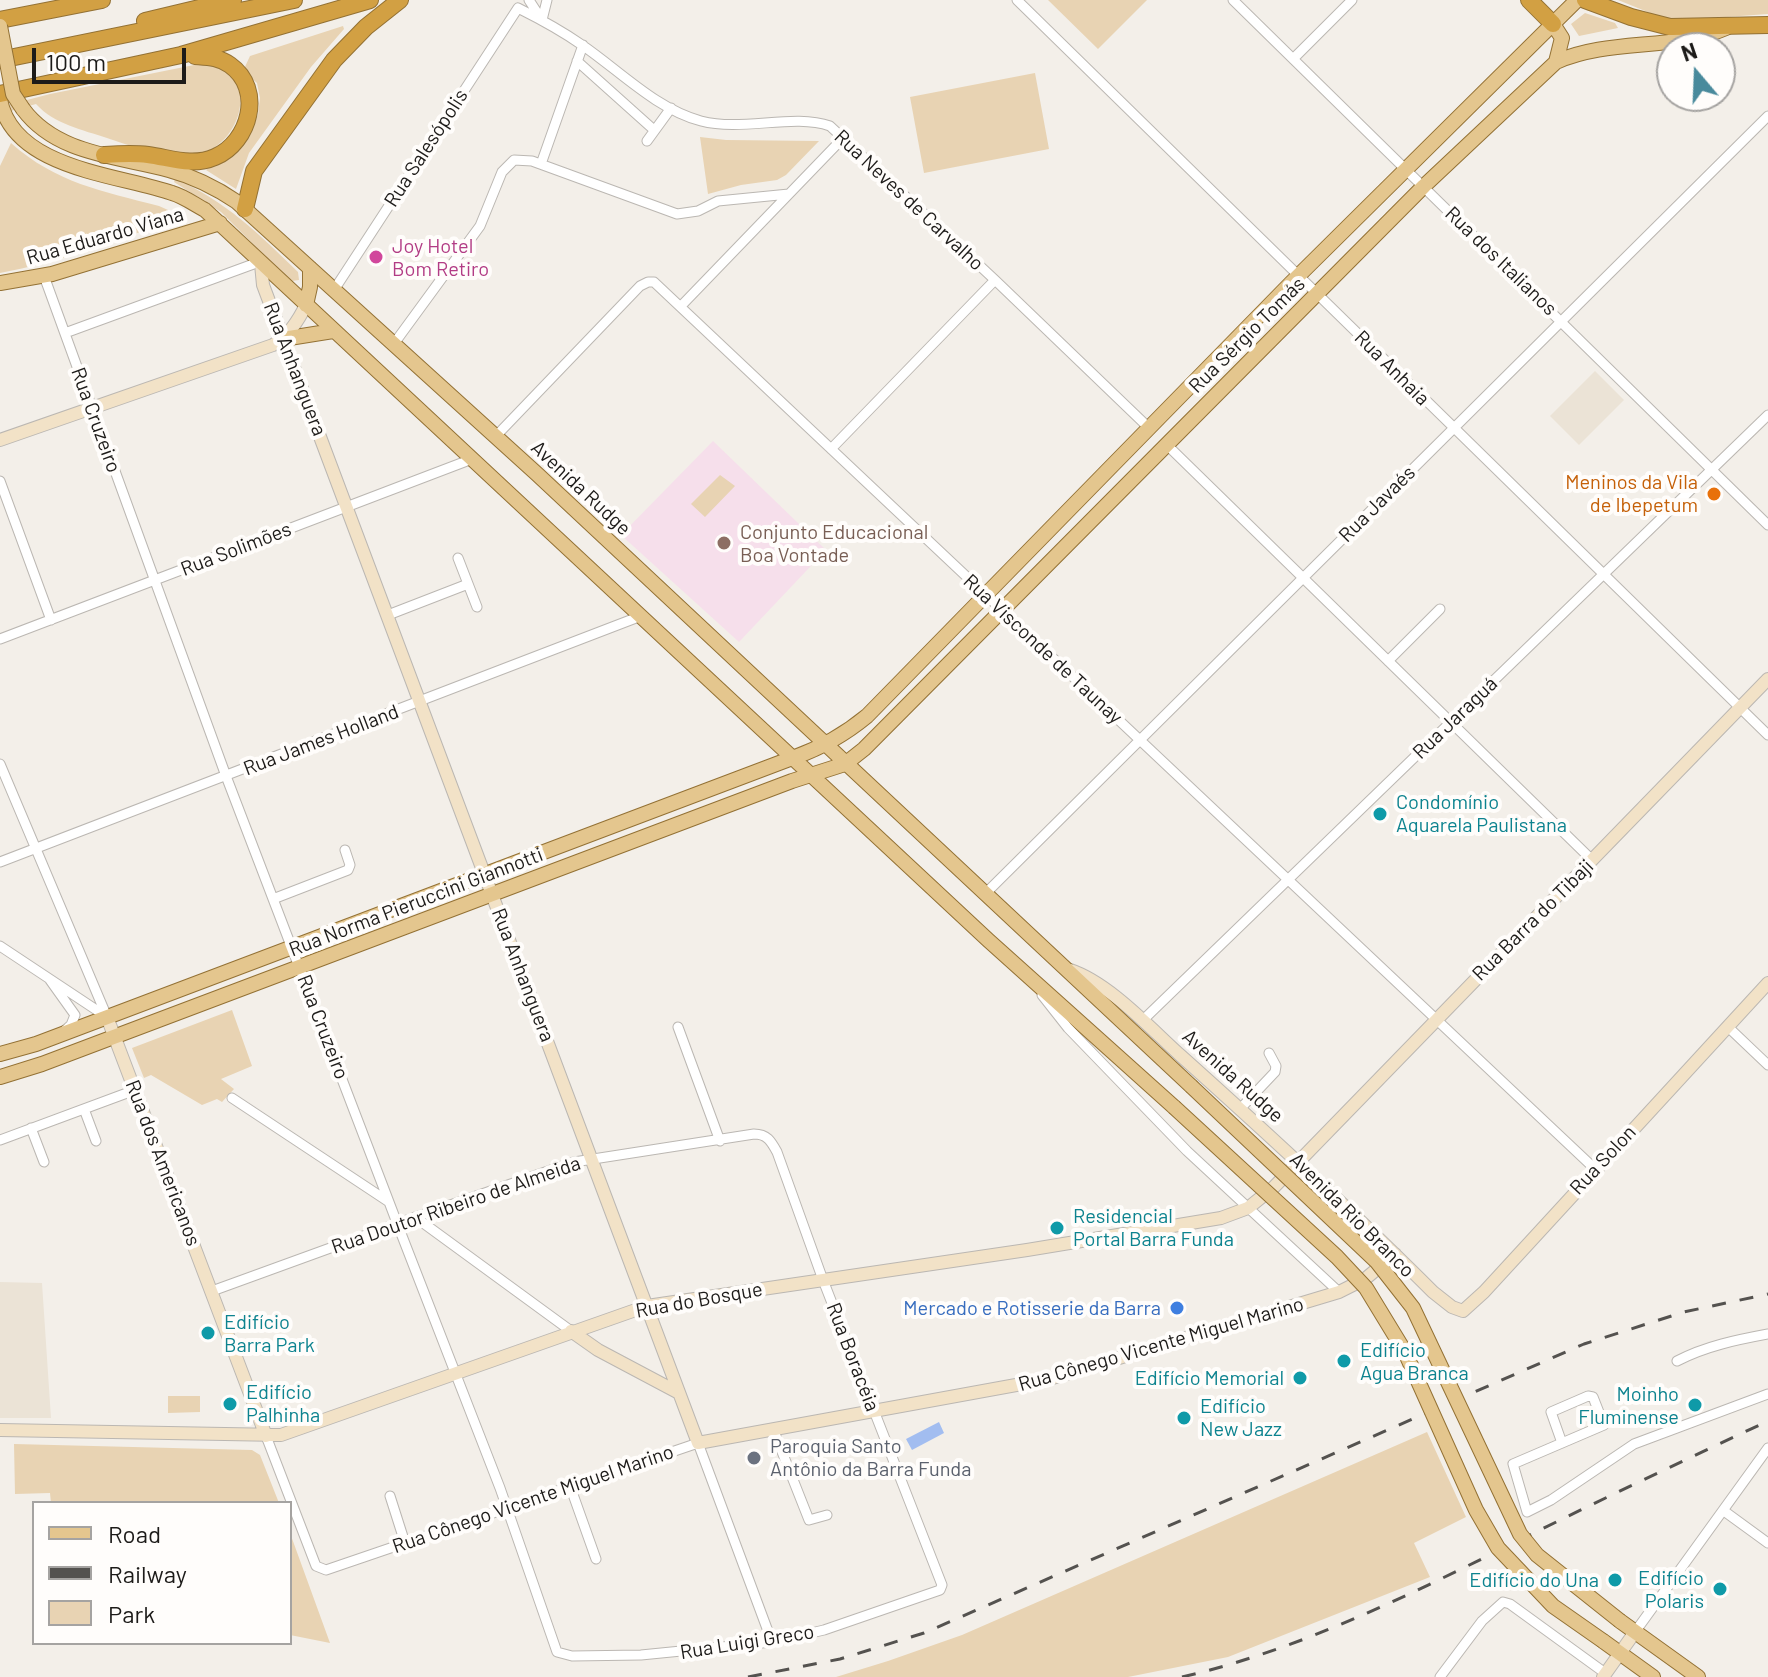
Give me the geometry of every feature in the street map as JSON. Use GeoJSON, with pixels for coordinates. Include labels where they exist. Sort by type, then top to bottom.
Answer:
{"type":"FeatureCollection","features":[{"type":"Feature","properties":{"kind":"highway"},"geometry":{"type":"LineString","coordinates":[[0,23],[102,0]]}},
{"type":"Feature","properties":{"kind":"highway"},"geometry":{"type":"LineString","coordinates":[[120,36],[150,19],[233,0]]}},
{"type":"Feature","properties":{"kind":"highway"},"geometry":{"type":"LineString","coordinates":[[0,60],[294,0]]}},
{"type":"Feature","properties":{"kind":"highway"},"geometry":{"type":"LineString","coordinates":[[1,109],[370,0]]}},
{"type":"Feature","properties":{"kind":"highway"},"geometry":{"type":"LineString","coordinates":[[245,209],[254,171],[326,72],[366,27],[400,0]]}},
{"type":"Feature","properties":{"kind":"highway"},"geometry":{"type":"LineString","coordinates":[[1529,0],[1553,24]]}},
{"type":"Feature","properties":{"kind":"highway"},"geometry":{"type":"LineString","coordinates":[[1585,0],[1653,24],[1696,28],[1768,25]]}},
{"type":"Feature","properties":{"kind":"highway"},"geometry":{"type":"LineString","coordinates":[[104,155],[136,154],[191,162],[216,156],[236,140],[245,125],[250,102],[242,77],[232,67],[213,57],[181,55]]}},
{"type":"Feature","properties":{"kind":"main road","name":"Rua Sérgio Tomás"},"geometry":{"type":"LineString","coordinates":[[826,746],[867,716],[1299,275],[1577,0]]}},
{"type":"Feature","properties":{"kind":"main road","name":"Avenida Rudge"},"geometry":{"type":"LineString","coordinates":[[0,23],[13,94],[35,124],[53,137],[104,155],[202,181],[245,209],[496,436],[1191,1086]]}},
{"type":"Feature","properties":{"kind":"main road"},"geometry":{"type":"LineString","coordinates":[[1553,24],[1562,38],[1556,62]]}},
{"type":"Feature","properties":{"kind":"main road","name":"Rua Sérgio Tomás"},"geometry":{"type":"LineString","coordinates":[[845,764],[864,749],[1424,186],[1556,62],[1611,46],[1696,38],[1727,27]]}},
{"type":"Feature","properties":{"kind":"main road"},"geometry":{"type":"LineString","coordinates":[[1,109],[12,130],[45,154],[110,177],[175,193],[205,210],[1032,978]]}},
{"type":"Feature","properties":{"kind":"main road","name":"Rua Eduardo Viana"},"geometry":{"type":"LineString","coordinates":[[0,283],[44,276],[220,223]]}},
{"type":"Feature","properties":{"kind":"main road"},"geometry":{"type":"LineString","coordinates":[[306,305],[310,268]]}},
{"type":"Feature","properties":{"kind":"main road"},"geometry":{"type":"LineString","coordinates":[[283,339],[333,331]]}},
{"type":"Feature","properties":{"kind":"main road","name":"Rua Norma Pieruccini Giannotti"},"geometry":{"type":"LineString","coordinates":[[0,1054],[57,1036],[826,746]]}},
{"type":"Feature","properties":{"kind":"main road","name":"Rua Norma Pieruccini Giannotti"},"geometry":{"type":"LineString","coordinates":[[0,1077],[845,764]]}},
{"type":"Feature","properties":{"kind":"main road","name":"Avenida Rio Branco"},"geometry":{"type":"LineString","coordinates":[[1032,978],[1337,1257],[1366,1288],[1405,1352],[1476,1510],[1498,1548],[1553,1606],[1653,1677]]}},
{"type":"Feature","properties":{"kind":"main road","name":"Avenida Rio Branco"},"geometry":{"type":"LineString","coordinates":[[1191,1086],[1377,1262],[1400,1289],[1413,1308],[1520,1534],[1545,1561],[1620,1621],[1698,1677]]}},
{"type":"Feature","properties":{"kind":"street"},"geometry":{"type":"LineString","coordinates":[[542,20],[547,0]]}},
{"type":"Feature","properties":{"kind":"street","name":"Rua Anhaia"},"geometry":{"type":"LineString","coordinates":[[1017,0],[1768,735]]}},
{"type":"Feature","properties":{"kind":"street","name":"Rua dos Italianos"},"geometry":{"type":"LineString","coordinates":[[1233,0],[1768,525]]}},
{"type":"Feature","properties":{"kind":"street"},"geometry":{"type":"LineString","coordinates":[[1293,59],[1352,0]]}},
{"type":"Feature","properties":{"kind":"street","name":"Rua Salesópolis"},"geometry":{"type":"LineString","coordinates":[[334,290],[524,3],[542,20]]}},
{"type":"Feature","properties":{"kind":"street","name":"Rua Neves de Carvalho"},"geometry":{"type":"LineString","coordinates":[[542,20],[583,45],[671,108],[700,121],[722,125],[824,124],[844,137],[1149,428]]}},
{"type":"Feature","properties":{"kind":"street"},"geometry":{"type":"LineString","coordinates":[[541,164],[583,45]]}},
{"type":"Feature","properties":{"kind":"street"},"geometry":{"type":"LineString","coordinates":[[577,61],[654,130]]}},
{"type":"Feature","properties":{"kind":"street"},"geometry":{"type":"LineString","coordinates":[[647,141],[671,108]]}},
{"type":"Feature","properties":{"kind":"street","name":"Rua Javaés"},"geometry":{"type":"LineString","coordinates":[[987,892],[1768,116]]}},
{"type":"Feature","properties":{"kind":"street"},"geometry":{"type":"LineString","coordinates":[[681,306],[844,137]]}},
{"type":"Feature","properties":{"kind":"street"},"geometry":{"type":"LineString","coordinates":[[393,345],[480,226],[505,166],[514,160],[523,158],[677,214],[698,211],[718,201],[789,194]]}},
{"type":"Feature","properties":{"kind":"street"},"geometry":{"type":"LineString","coordinates":[[65,333],[260,263]]}},
{"type":"Feature","properties":{"kind":"street","name":"Rua Anhanguera"},"geometry":{"type":"LineString","coordinates":[[260,263],[261,278],[283,339],[772,1642]]}},
{"type":"Feature","properties":{"kind":"street","name":"Rua Cruzeiro"},"geometry":{"type":"LineString","coordinates":[[44,276],[226,776],[507,1508],[553,1643]]}},
{"type":"Feature","properties":{"kind":"street"},"geometry":{"type":"LineString","coordinates":[[831,449],[995,280]]}},
{"type":"Feature","properties":{"kind":"street","name":"Rua Visconde de Taunay"},"geometry":{"type":"LineString","coordinates":[[496,436],[640,286],[654,282],[1595,1169]]}},
{"type":"Feature","properties":{"kind":"street"},"geometry":{"type":"LineString","coordinates":[[0,440],[273,345],[283,339],[306,305]]}},
{"type":"Feature","properties":{"kind":"street","name":"Rua Jaraguá"},"geometry":{"type":"LineString","coordinates":[[1142,1021],[1768,415]]}},
{"type":"Feature","properties":{"kind":"street"},"geometry":{"type":"LineString","coordinates":[[1166,444],[1592,860]]}},
{"type":"Feature","properties":{"kind":"street","name":"Rua Solimões"},"geometry":{"type":"LineString","coordinates":[[0,639],[472,459]]}},
{"type":"Feature","properties":{"kind":"street"},"geometry":{"type":"LineString","coordinates":[[0,481],[51,620]]}},
{"type":"Feature","properties":{"kind":"street"},"geometry":{"type":"LineString","coordinates":[[458,558],[477,607]]}},
{"type":"Feature","properties":{"kind":"street"},"geometry":{"type":"LineString","coordinates":[[388,615],[468,584]]}},
{"type":"Feature","properties":{"kind":"street"},"geometry":{"type":"LineString","coordinates":[[1388,661],[1440,609]]}},
{"type":"Feature","properties":{"kind":"street","name":"Rua James Holland"},"geometry":{"type":"LineString","coordinates":[[0,862],[641,616]]}},
{"type":"Feature","properties":{"kind":"street","name":"Rua Barra do Tibaji"},"geometry":{"type":"LineString","coordinates":[[1298,1161],[1768,679]]}},
{"type":"Feature","properties":{"kind":"street","name":"Rua dos Americanos"},"geometry":{"type":"LineString","coordinates":[[0,764],[107,1017],[291,1501]]}},
{"type":"Feature","properties":{"kind":"street"},"geometry":{"type":"LineString","coordinates":[[273,899],[348,870],[350,865],[345,850]]}},
{"type":"Feature","properties":{"kind":"street"},"geometry":{"type":"LineString","coordinates":[[0,946],[107,1017]]}},
{"type":"Feature","properties":{"kind":"street","name":"Avenida Rudge"},"geometry":{"type":"LineString","coordinates":[[1067,969],[1095,983],[1142,1021],[1298,1161],[1433,1292]]}},
{"type":"Feature","properties":{"kind":"street"},"geometry":{"type":"LineString","coordinates":[[1032,978],[1068,1028],[1187,1151],[1339,1292]]}},
{"type":"Feature","properties":{"kind":"street"},"geometry":{"type":"LineString","coordinates":[[50,980],[75,1015],[71,1025],[57,1036]]}},
{"type":"Feature","properties":{"kind":"street","name":"Rua Solon"},"geometry":{"type":"LineString","coordinates":[[1433,1292],[1458,1310],[1463,1311],[1470,1306],[1768,983]]}},
{"type":"Feature","properties":{"kind":"street"},"geometry":{"type":"LineString","coordinates":[[1727,1026],[1768,1065]]}},
{"type":"Feature","properties":{"kind":"street"},"geometry":{"type":"LineString","coordinates":[[678,1027],[720,1141]]}},
{"type":"Feature","properties":{"kind":"street"},"geometry":{"type":"LineString","coordinates":[[1240,1109],[1275,1072],[1276,1066],[1269,1053]]}},
{"type":"Feature","properties":{"kind":"street"},"geometry":{"type":"LineString","coordinates":[[0,1140],[135,1090]]}},
{"type":"Feature","properties":{"kind":"street"},"geometry":{"type":"LineString","coordinates":[[232,1098],[389,1202]]}},
{"type":"Feature","properties":{"kind":"street"},"geometry":{"type":"LineString","coordinates":[[84,1109],[96,1141]]}},
{"type":"Feature","properties":{"kind":"street"},"geometry":{"type":"LineString","coordinates":[[31,1128],[44,1162]]}},
{"type":"Feature","properties":{"kind":"street","name":"Rua Doutor Ribeiro de Almeida"},"geometry":{"type":"LineString","coordinates":[[212,1291],[560,1166],[754,1134]]}},
{"type":"Feature","properties":{"kind":"street","name":"Rua Boracéia"},"geometry":{"type":"LineString","coordinates":[[754,1134],[768,1138],[777,1152],[823,1280],[942,1585],[940,1590]]}},
{"type":"Feature","properties":{"kind":"street","name":"Rua do Bosque"},"geometry":{"type":"LineString","coordinates":[[0,1430],[266,1436],[296,1430],[647,1306],[1221,1218],[1248,1208],[1274,1187],[1298,1161]]}},
{"type":"Feature","properties":{"kind":"street"},"geometry":{"type":"LineString","coordinates":[[415,1217],[598,1350],[679,1393]]}},
{"type":"Feature","properties":{"kind":"street","name":"Rua Cônego Vicente Miguel Marino"},"geometry":{"type":"LineString","coordinates":[[316,1566],[326,1570],[698,1443],[1063,1376],[1339,1292],[1365,1279],[1395,1254]]}},
{"type":"Feature","properties":{"kind":"street"},"geometry":{"type":"LineString","coordinates":[[598,1350],[592,1333],[603,1320]]}},
{"type":"Feature","properties":{"kind":"street"},"geometry":{"type":"LineString","coordinates":[[1677,1361],[1727,1342],[1768,1334]]}},
{"type":"Feature","properties":{"kind":"street"},"geometry":{"type":"LineString","coordinates":[[1562,1443],[1551,1412],[1588,1396],[1593,1397],[1604,1425],[1562,1443],[1513,1464],[1527,1512],[1551,1500],[1634,1444],[1768,1394]]}},
{"type":"Feature","properties":{"kind":"street"},"geometry":{"type":"LineString","coordinates":[[773,1429],[809,1520],[827,1515]]}},
{"type":"Feature","properties":{"kind":"street"},"geometry":{"type":"LineString","coordinates":[[1440,1677],[1492,1609],[1503,1602],[1510,1604],[1604,1675],[1768,1448]]}},
{"type":"Feature","properties":{"kind":"street"},"geometry":{"type":"LineString","coordinates":[[570,1486],[596,1559]]}},
{"type":"Feature","properties":{"kind":"street"},"geometry":{"type":"LineString","coordinates":[[390,1496],[405,1543]]}},
{"type":"Feature","properties":{"kind":"street","name":"Rua dos Americanos"},"geometry":{"type":"LineString","coordinates":[[292,1504],[316,1566]]}},
{"type":"Feature","properties":{"kind":"street"},"geometry":{"type":"LineString","coordinates":[[1724,1511],[1768,1543]]}},
{"type":"Feature","properties":{"kind":"street","name":"Rua Luigi Greco"},"geometry":{"type":"LineString","coordinates":[[553,1643],[557,1652],[566,1656],[616,1656],[772,1642],[824,1630],[940,1590]]}},
{"type":"Feature","properties":{"kind":"shaded area"},"geometry":{"type":"Polygon","coordinates":[[[1595,371],[1624,400],[1579,445],[1550,416],[1595,371]]]}},
{"type":"Feature","properties":{"kind":"shaded area","name":"Conjunto Educacional Boa Vontade"},"geometry":{"type":"Polygon","coordinates":[[[713,441],[826,550],[739,642],[621,535],[713,441]]]}},
{"type":"Feature","properties":{"kind":"shaded area"},"geometry":{"type":"Polygon","coordinates":[[[0,1282],[42,1283],[51,1418],[0,1418],[0,1282]]]}},
{"type":"Feature","properties":{"kind":"green space"},"geometry":{"type":"Polygon","coordinates":[[[1048,0],[1147,0],[1098,49],[1048,0]]]}},
{"type":"Feature","properties":{"kind":"green space"},"geometry":{"type":"Polygon","coordinates":[[[1618,0],[1768,0],[1768,14],[1670,21],[1618,0]]]}},
{"type":"Feature","properties":{"kind":"green space"},"geometry":{"type":"Polygon","coordinates":[[[1585,13],[1615,23],[1618,28],[1579,36],[1571,24],[1585,13]]]}},
{"type":"Feature","properties":{"kind":"green space"},"geometry":{"type":"Polygon","coordinates":[[[343,26],[344,29],[311,67],[249,153],[236,189],[206,170],[247,138],[258,115],[260,98],[257,83],[243,71],[250,56],[343,26]]]}},
{"type":"Feature","properties":{"kind":"green space"},"geometry":{"type":"Polygon","coordinates":[[[194,65],[218,68],[233,78],[240,93],[239,111],[233,128],[220,144],[202,154],[179,157],[143,150],[69,126],[51,117],[36,104],[0,114],[0,107],[50,94],[194,65]]]}},
{"type":"Feature","properties":{"kind":"green space"},"geometry":{"type":"Polygon","coordinates":[[[1035,73],[1049,149],[924,173],[910,97],[1035,73]]]}},
{"type":"Feature","properties":{"kind":"green space"},"geometry":{"type":"Polygon","coordinates":[[[700,137],[819,141],[786,175],[777,180],[708,194],[700,137]]]}},
{"type":"Feature","properties":{"kind":"green space"},"geometry":{"type":"Polygon","coordinates":[[[11,143],[28,157],[63,177],[168,210],[171,215],[169,221],[86,251],[0,273],[0,166],[11,143]]]}},
{"type":"Feature","properties":{"kind":"green space"},"geometry":{"type":"Polygon","coordinates":[[[175,179],[210,197],[241,220],[298,272],[299,280],[292,281],[282,273],[221,212],[174,182],[175,179]]]}},
{"type":"Feature","properties":{"kind":"green space"},"geometry":{"type":"Polygon","coordinates":[[[720,475],[735,486],[705,517],[691,504],[720,475]]]}},
{"type":"Feature","properties":{"kind":"green space"},"geometry":{"type":"Polygon","coordinates":[[[232,1010],[252,1066],[221,1079],[234,1089],[222,1102],[217,1099],[202,1105],[151,1075],[144,1078],[132,1048],[232,1010]]]}},
{"type":"Feature","properties":{"kind":"green space"},"geometry":{"type":"Polygon","coordinates":[[[168,1396],[200,1396],[200,1412],[168,1413],[168,1396]]]}},
{"type":"Feature","properties":{"kind":"green space"},"geometry":{"type":"Polygon","coordinates":[[[1427,1432],[1466,1517],[1414,1543],[1430,1577],[1228,1657],[1128,1677],[836,1677],[962,1635],[1427,1432]]]}},
{"type":"Feature","properties":{"kind":"green space"},"geometry":{"type":"Polygon","coordinates":[[[14,1444],[252,1450],[260,1455],[278,1501],[51,1501],[50,1493],[15,1494],[14,1444]]]}},
{"type":"Feature","properties":{"kind":"green space"},"geometry":{"type":"Polygon","coordinates":[[[292,1538],[330,1643],[292,1635],[292,1538]]]}},
{"type":"Feature","properties":{"kind":"water"},"geometry":{"type":"Polygon","coordinates":[[[939,1422],[944,1433],[912,1450],[906,1439],[939,1422]]]}},
{"type":"Feature","properties":{"kind":"railway"},"geometry":{"type":"LineString","coordinates":[[748,1677],[840,1659],[924,1633],[1584,1344],[1684,1312],[1768,1294]]}},
{"type":"Feature","properties":{"kind":"railway"},"geometry":{"type":"LineString","coordinates":[[1182,1677],[1271,1651],[1358,1617],[1768,1421]]}},
{"type":"Feature","properties":{"kind":"place","name":"Joy Hotel Bom Retiro"},"geometry":{"type":"Point","coordinates":[376,257]}},
{"type":"Feature","properties":{"kind":"place","name":"Meninos da Vila de Ibepetum"},"geometry":{"type":"Point","coordinates":[1714,494]}},
{"type":"Feature","properties":{"kind":"place","name":"Conjunto Educacional Boa Vontade"},"geometry":{"type":"Point","coordinates":[724,543]}},
{"type":"Feature","properties":{"kind":"place","name":"Condomínio Aquarela Paulistana"},"geometry":{"type":"Point","coordinates":[1380,814]}},
{"type":"Feature","properties":{"kind":"place","name":"Residencial Portal Barra Funda"},"geometry":{"type":"Point","coordinates":[1057,1228]}},
{"type":"Feature","properties":{"kind":"place","name":"Mercado e Rotisserie da Barra"},"geometry":{"type":"Point","coordinates":[1177,1308]}},
{"type":"Feature","properties":{"kind":"place","name":"Edifício Barra Park"},"geometry":{"type":"Point","coordinates":[208,1333]}},
{"type":"Feature","properties":{"kind":"place","name":"Edifício Agua Branca"},"geometry":{"type":"Point","coordinates":[1344,1361]}},
{"type":"Feature","properties":{"kind":"place","name":"Edifício Memorial"},"geometry":{"type":"Point","coordinates":[1300,1378]}},
{"type":"Feature","properties":{"kind":"place","name":"Edifício Palhinha"},"geometry":{"type":"Point","coordinates":[230,1404]}},
{"type":"Feature","properties":{"kind":"place","name":"Moinho Fluminense"},"geometry":{"type":"Point","coordinates":[1695,1405]}},
{"type":"Feature","properties":{"kind":"place","name":"Edifício New Jazz"},"geometry":{"type":"Point","coordinates":[1184,1418]}},
{"type":"Feature","properties":{"kind":"place","name":"Paroquia Santo Antônio da Barra Funda"},"geometry":{"type":"Point","coordinates":[754,1458]}},
{"type":"Feature","properties":{"kind":"place","name":"Edifício do Una"},"geometry":{"type":"Point","coordinates":[1615,1580]}},
{"type":"Feature","properties":{"kind":"place","name":"Edifício Polaris"},"geometry":{"type":"Point","coordinates":[1720,1589]}}]}
